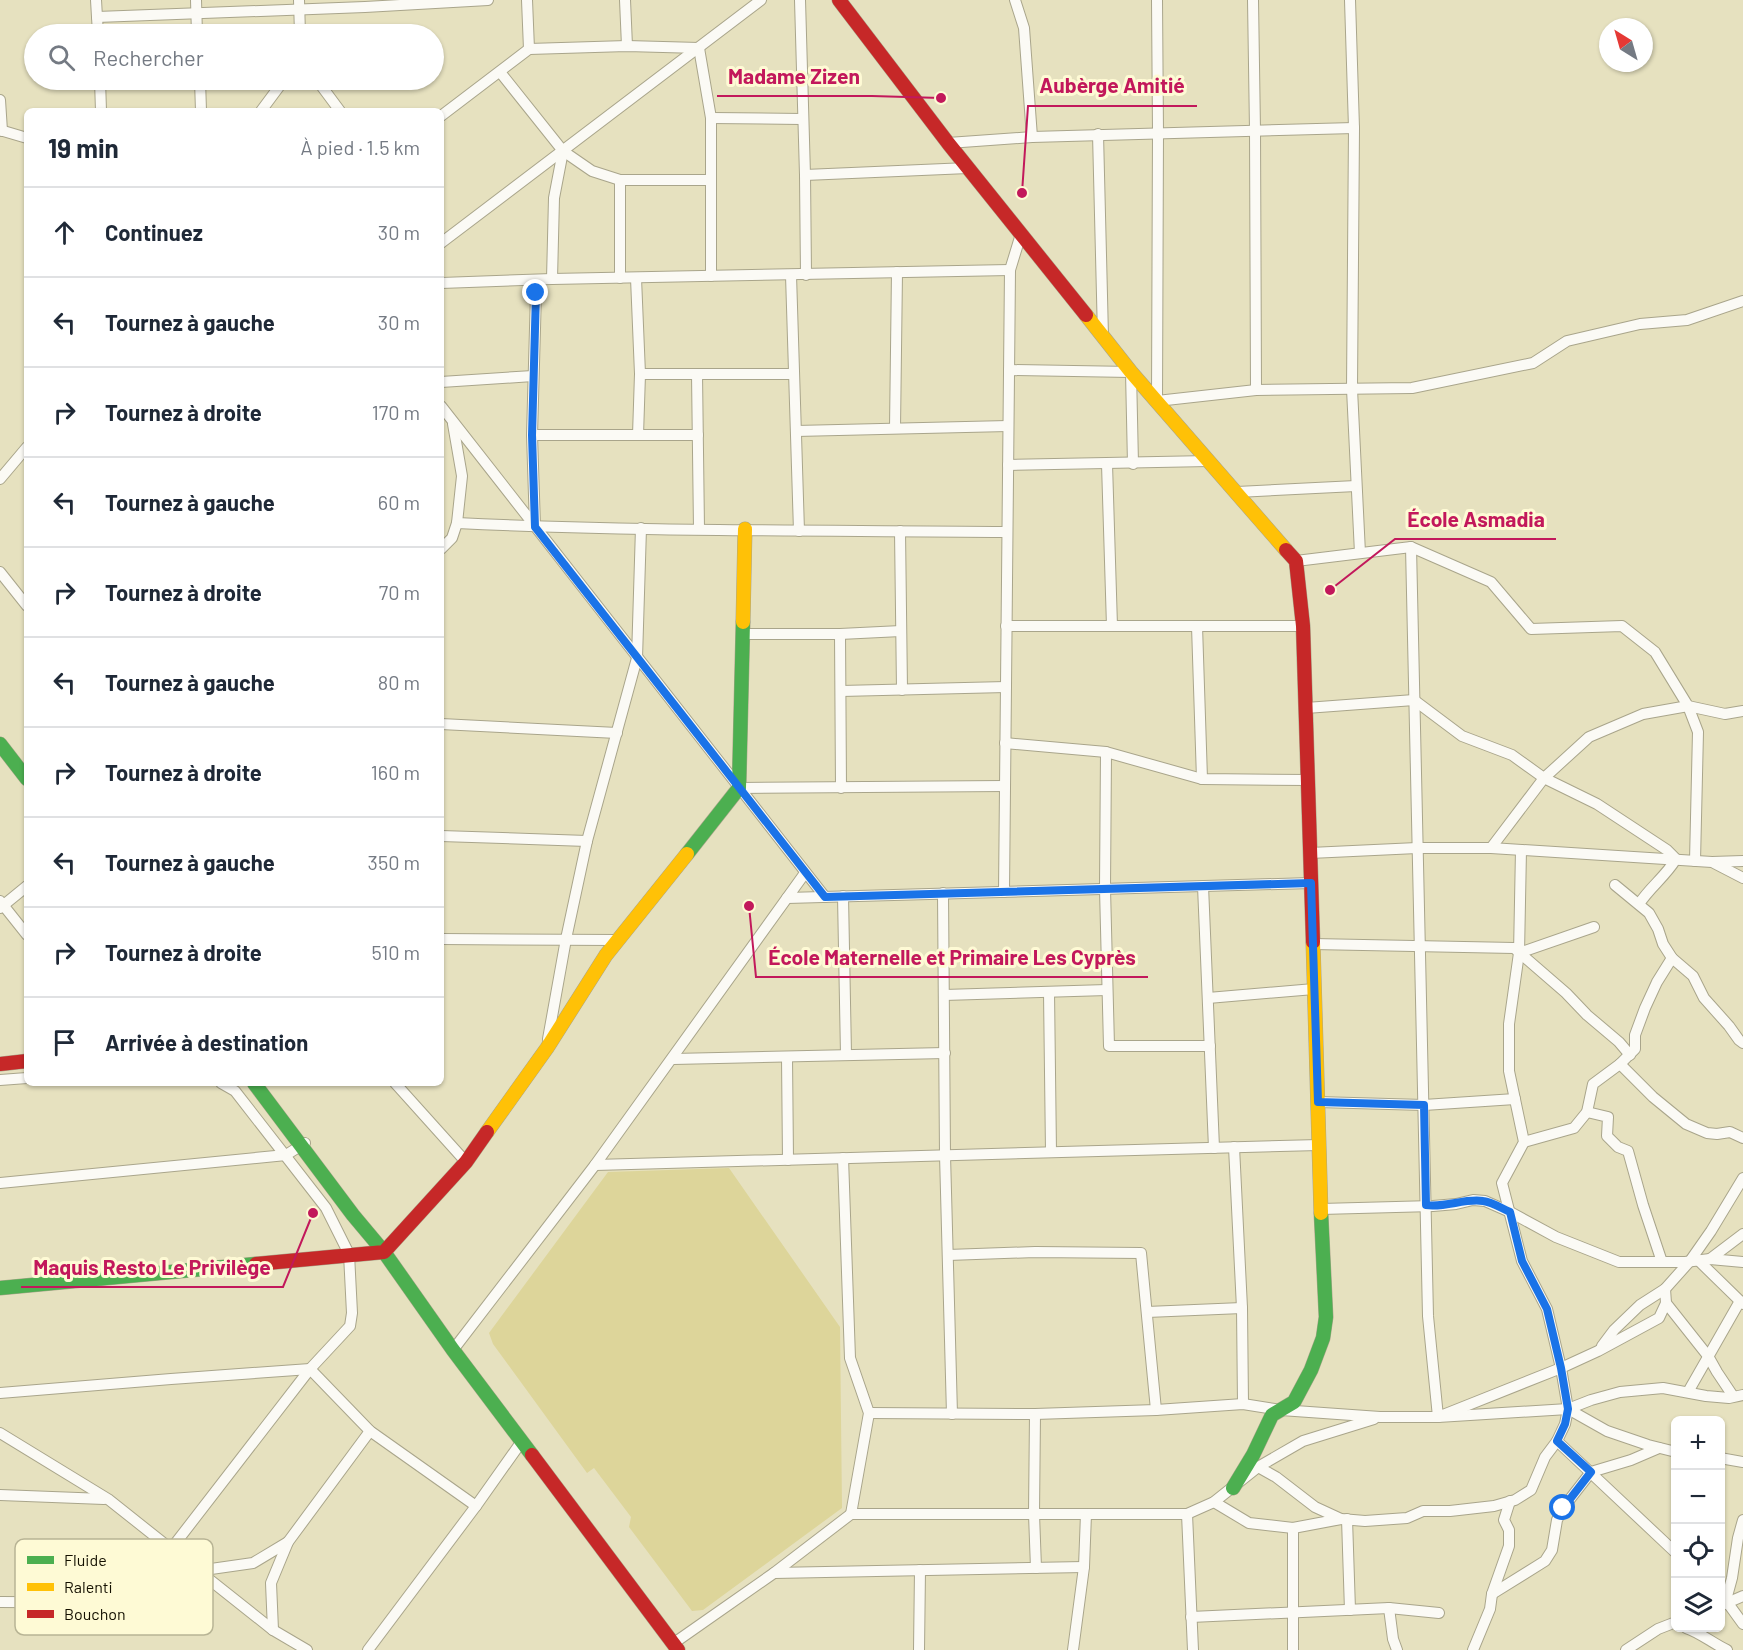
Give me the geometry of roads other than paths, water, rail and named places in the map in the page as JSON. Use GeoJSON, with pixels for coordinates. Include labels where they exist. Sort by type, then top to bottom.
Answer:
{"type":"FeatureCollection","features":[{"type":"Feature","properties":{"kind":"street"},"geometry":{"type":"LineString","coordinates":[[96,0],[97,24]]}},
{"type":"Feature","properties":{"kind":"street"},"geometry":{"type":"LineString","coordinates":[[196,0],[197,24]]}},
{"type":"Feature","properties":{"kind":"street"},"geometry":{"type":"LineString","coordinates":[[97,18],[196,13],[299,4],[488,0]]}},
{"type":"Feature","properties":{"kind":"street"},"geometry":{"type":"LineString","coordinates":[[527,0],[529,49]]}},
{"type":"Feature","properties":{"kind":"street"},"geometry":{"type":"LineString","coordinates":[[625,0],[627,46]]}},
{"type":"Feature","properties":{"kind":"street"},"geometry":{"type":"LineString","coordinates":[[444,241],[761,0]]}},
{"type":"Feature","properties":{"kind":"street"},"geometry":{"type":"LineString","coordinates":[[800,0],[806,275]]}},
{"type":"Feature","properties":{"kind":"street"},"geometry":{"type":"LineString","coordinates":[[839,0],[948,144],[1131,372],[1296,561],[1304,626],[1326,1317],[1323,1338],[1311,1370],[1294,1402],[1272,1415],[1233,1488]]}},
{"type":"Feature","properties":{"kind":"street"},"geometry":{"type":"LineString","coordinates":[[1015,0],[1024,28],[1032,137]]}},
{"type":"Feature","properties":{"kind":"street"},"geometry":{"type":"LineString","coordinates":[[1156,0],[1157,401]]}},
{"type":"Feature","properties":{"kind":"street"},"geometry":{"type":"LineString","coordinates":[[1253,0],[1256,390]]}},
{"type":"Feature","properties":{"kind":"street"},"geometry":{"type":"LineString","coordinates":[[1350,0],[1354,128],[1352,389],[1360,553]]}},
{"type":"Feature","properties":{"kind":"street"},"geometry":{"type":"LineString","coordinates":[[299,4],[300,24]]}},
{"type":"Feature","properties":{"kind":"street"},"geometry":{"type":"LineString","coordinates":[[444,114],[529,49],[627,46],[699,48]]}},
{"type":"Feature","properties":{"kind":"street"},"geometry":{"type":"LineString","coordinates":[[699,48],[711,118],[711,276]]}},
{"type":"Feature","properties":{"kind":"street"},"geometry":{"type":"LineString","coordinates":[[500,72],[563,151],[592,171],[620,180],[711,180]]}},
{"type":"Feature","properties":{"kind":"street"},"geometry":{"type":"LineString","coordinates":[[100,90],[101,108]]}},
{"type":"Feature","properties":{"kind":"street"},"geometry":{"type":"LineString","coordinates":[[200,90],[201,108]]}},
{"type":"Feature","properties":{"kind":"street"},"geometry":{"type":"LineString","coordinates":[[263,108],[277,90]]}},
{"type":"Feature","properties":{"kind":"street"},"geometry":{"type":"LineString","coordinates":[[324,90],[338,108]]}},
{"type":"Feature","properties":{"kind":"street"},"geometry":{"type":"LineString","coordinates":[[0,100],[1,131],[24,137]]}},
{"type":"Feature","properties":{"kind":"street"},"geometry":{"type":"LineString","coordinates":[[711,118],[802,119]]}},
{"type":"Feature","properties":{"kind":"street"},"geometry":{"type":"LineString","coordinates":[[948,144],[1032,137],[1158,132],[1354,128]]}},
{"type":"Feature","properties":{"kind":"street"},"geometry":{"type":"LineString","coordinates":[[1098,135],[1103,337]]}},
{"type":"Feature","properties":{"kind":"street"},"geometry":{"type":"LineString","coordinates":[[552,279],[554,198],[563,151]]}},
{"type":"Feature","properties":{"kind":"street"},"geometry":{"type":"LineString","coordinates":[[805,175],[968,168]]}},
{"type":"Feature","properties":{"kind":"street"},"geometry":{"type":"LineString","coordinates":[[620,180],[620,278]]}},
{"type":"Feature","properties":{"kind":"street"},"geometry":{"type":"LineString","coordinates":[[1004,892],[1010,270],[1021,234]]}},
{"type":"Feature","properties":{"kind":"street"},"geometry":{"type":"LineString","coordinates":[[444,283],[1010,270]]}},
{"type":"Feature","properties":{"kind":"street"},"geometry":{"type":"LineString","coordinates":[[895,428],[897,272]]}},
{"type":"Feature","properties":{"kind":"street"},"geometry":{"type":"LineString","coordinates":[[791,275],[800,531]]}},
{"type":"Feature","properties":{"kind":"street"},"geometry":{"type":"LineString","coordinates":[[636,278],[640,374],[638,435]]}},
{"type":"Feature","properties":{"kind":"street"},"geometry":{"type":"LineString","coordinates":[[535,527],[532,435],[538,280]]}},
{"type":"Feature","properties":{"kind":"street"},"geometry":{"type":"LineString","coordinates":[[1157,401],[1256,390],[1412,388],[1533,363],[1567,341],[1640,324],[1687,320],[1743,301]]}},
{"type":"Feature","properties":{"kind":"street"},"geometry":{"type":"LineString","coordinates":[[1009,370],[1131,372]]}},
{"type":"Feature","properties":{"kind":"street"},"geometry":{"type":"LineString","coordinates":[[1131,372],[1133,464]]}},
{"type":"Feature","properties":{"kind":"street"},"geometry":{"type":"LineString","coordinates":[[640,374],[794,374]]}},
{"type":"Feature","properties":{"kind":"street"},"geometry":{"type":"LineString","coordinates":[[697,374],[699,529]]}},
{"type":"Feature","properties":{"kind":"street"},"geometry":{"type":"LineString","coordinates":[[444,382],[533,376]]}},
{"type":"Feature","properties":{"kind":"street"},"geometry":{"type":"LineString","coordinates":[[444,410],[825,897]]}},
{"type":"Feature","properties":{"kind":"street"},"geometry":{"type":"LineString","coordinates":[[444,546],[453,538],[457,523],[462,476],[452,420]]}},
{"type":"Feature","properties":{"kind":"street"},"geometry":{"type":"LineString","coordinates":[[796,431],[1008,426]]}},
{"type":"Feature","properties":{"kind":"street"},"geometry":{"type":"LineString","coordinates":[[532,435],[698,435]]}},
{"type":"Feature","properties":{"kind":"street"},"geometry":{"type":"LineString","coordinates":[[0,479],[24,451]]}},
{"type":"Feature","properties":{"kind":"street"},"geometry":{"type":"LineString","coordinates":[[1008,465],[1209,461]]}},
{"type":"Feature","properties":{"kind":"street"},"geometry":{"type":"LineString","coordinates":[[1107,464],[1112,626]]}},
{"type":"Feature","properties":{"kind":"street"},"geometry":{"type":"LineString","coordinates":[[1237,492],[1356,486]]}},
{"type":"Feature","properties":{"kind":"street"},"geometry":{"type":"LineString","coordinates":[[457,523],[535,527],[1007,532]]}},
{"type":"Feature","properties":{"kind":"street"},"geometry":{"type":"LineString","coordinates":[[547,1048],[566,939],[587,842],[637,658],[641,528]]}},
{"type":"Feature","properties":{"kind":"street"},"geometry":{"type":"LineString","coordinates":[[0,1288],[382,1249],[466,1162],[547,1048],[617,940],[739,788],[745,529]]}},
{"type":"Feature","properties":{"kind":"street"},"geometry":{"type":"LineString","coordinates":[[900,531],[902,690]]}},
{"type":"Feature","properties":{"kind":"street"},"geometry":{"type":"LineString","coordinates":[[1296,561],[1411,546],[1491,582],[1531,629],[1622,626],[1655,652],[1688,706],[1698,732],[1695,861]]}},
{"type":"Feature","properties":{"kind":"street"},"geometry":{"type":"LineString","coordinates":[[1411,546],[1428,1316],[1438,1417]]}},
{"type":"Feature","properties":{"kind":"street"},"geometry":{"type":"LineString","coordinates":[[0,572],[24,602]]}},
{"type":"Feature","properties":{"kind":"street"},"geometry":{"type":"LineString","coordinates":[[1006,626],[1304,626]]}},
{"type":"Feature","properties":{"kind":"street"},"geometry":{"type":"LineString","coordinates":[[1197,626],[1202,780]]}},
{"type":"Feature","properties":{"kind":"street"},"geometry":{"type":"LineString","coordinates":[[742,634],[840,634],[901,631]]}},
{"type":"Feature","properties":{"kind":"street"},"geometry":{"type":"LineString","coordinates":[[840,634],[841,788]]}},
{"type":"Feature","properties":{"kind":"street"},"geometry":{"type":"LineString","coordinates":[[841,691],[1006,687]]}},
{"type":"Feature","properties":{"kind":"street"},"geometry":{"type":"LineString","coordinates":[[1306,708],[1414,700],[1462,736],[1512,755],[1544,778],[1597,804],[1667,850],[1676,859]]}},
{"type":"Feature","properties":{"kind":"street"},"geometry":{"type":"LineString","coordinates":[[1491,848],[1544,778],[1589,737],[1643,714],[1688,706],[1725,714],[1743,711]]}},
{"type":"Feature","properties":{"kind":"street"},"geometry":{"type":"LineString","coordinates":[[444,724],[617,733]]}},
{"type":"Feature","properties":{"kind":"street"},"geometry":{"type":"LineString","coordinates":[[1005,743],[1106,752],[1202,780],[1308,780]]}},
{"type":"Feature","properties":{"kind":"street"},"geometry":{"type":"LineString","coordinates":[[0,744],[24,774]]}},
{"type":"Feature","properties":{"kind":"street"},"geometry":{"type":"LineString","coordinates":[[1106,752],[1104,889],[1109,1046],[1210,1046]]}},
{"type":"Feature","properties":{"kind":"street"},"geometry":{"type":"LineString","coordinates":[[739,788],[1005,786]]}},
{"type":"Feature","properties":{"kind":"street"},"geometry":{"type":"LineString","coordinates":[[444,836],[587,842]]}},
{"type":"Feature","properties":{"kind":"street"},"geometry":{"type":"LineString","coordinates":[[1310,853],[1417,848],[1491,848],[1712,862],[1743,861]]}},
{"type":"Feature","properties":{"kind":"street"},"geometry":{"type":"LineString","coordinates":[[1214,1502],[1250,1523],[1293,1528],[1344,1519],[1365,1521],[1407,1518],[1423,1511],[1450,1511],[1494,1506],[1531,1490],[1545,1457],[1557,1441],[1565,1424],[1568,1409],[1561,1368],[1547,1309],[1522,1261],[1502,1183],[1524,1142],[1509,1071],[1509,1024],[1519,953],[1521,850]]}},
{"type":"Feature","properties":{"kind":"street"},"geometry":{"type":"LineString","coordinates":[[1639,904],[1647,892],[1667,873],[1676,859]]}},
{"type":"Feature","properties":{"kind":"street"},"geometry":{"type":"LineString","coordinates":[[1712,862],[1743,878]]}},
{"type":"Feature","properties":{"kind":"street"},"geometry":{"type":"LineString","coordinates":[[453,1350],[673,1059],[804,873]]}},
{"type":"Feature","properties":{"kind":"street"},"geometry":{"type":"LineString","coordinates":[[787,898],[1311,883]]}},
{"type":"Feature","properties":{"kind":"street"},"geometry":{"type":"LineString","coordinates":[[1615,885],[1649,913],[1672,958],[1693,976],[1704,998],[1743,1043]]}},
{"type":"Feature","properties":{"kind":"street"},"geometry":{"type":"LineString","coordinates":[[1203,886],[1214,1148]]}},
{"type":"Feature","properties":{"kind":"street"},"geometry":{"type":"LineString","coordinates":[[24,888],[1,904],[24,931]]}},
{"type":"Feature","properties":{"kind":"street"},"geometry":{"type":"LineString","coordinates":[[943,894],[945,1155],[952,1414]]}},
{"type":"Feature","properties":{"kind":"street"},"geometry":{"type":"LineString","coordinates":[[843,896],[846,1055]]}},
{"type":"Feature","properties":{"kind":"street"},"geometry":{"type":"LineString","coordinates":[[1519,953],[1594,927]]}},
{"type":"Feature","properties":{"kind":"street"},"geometry":{"type":"LineString","coordinates":[[444,939],[617,940]]}},
{"type":"Feature","properties":{"kind":"street"},"geometry":{"type":"LineString","coordinates":[[1313,944],[1514,948],[1566,993],[1630,1055]]}},
{"type":"Feature","properties":{"kind":"street"},"geometry":{"type":"LineString","coordinates":[[1524,1142],[1574,1128],[1587,1112],[1593,1084],[1620,1064],[1635,1049],[1635,1035],[1645,1008],[1672,958]]}},
{"type":"Feature","properties":{"kind":"street"},"geometry":{"type":"LineString","coordinates":[[1208,998],[1314,989]]}},
{"type":"Feature","properties":{"kind":"street"},"geometry":{"type":"LineString","coordinates":[[944,996],[1107,990]]}},
{"type":"Feature","properties":{"kind":"street"},"geometry":{"type":"LineString","coordinates":[[1049,992],[1051,1152]]}},
{"type":"Feature","properties":{"kind":"street"},"geometry":{"type":"LineString","coordinates":[[673,1059],[945,1053]]}},
{"type":"Feature","properties":{"kind":"street"},"geometry":{"type":"LineString","coordinates":[[788,1057],[788,1160]]}},
{"type":"Feature","properties":{"kind":"street"},"geometry":{"type":"LineString","coordinates":[[0,1064],[24,1061]]}},
{"type":"Feature","properties":{"kind":"street"},"geometry":{"type":"LineString","coordinates":[[1620,1064],[1653,1097],[1686,1124],[1707,1133],[1730,1132],[1743,1138]]}},
{"type":"Feature","properties":{"kind":"street"},"geometry":{"type":"LineString","coordinates":[[0,1080],[24,1078]]}},
{"type":"Feature","properties":{"kind":"street"},"geometry":{"type":"LineString","coordinates":[[179,1539],[310,1369],[350,1326],[352,1313],[349,1254],[326,1208],[235,1091],[226,1086]]}},
{"type":"Feature","properties":{"kind":"street"},"geometry":{"type":"LineString","coordinates":[[258,1086],[305,1143],[327,1163],[376,1236],[382,1249],[453,1350],[676,1647],[851,1514],[1187,1514],[1214,1502],[1258,1467],[1303,1442],[1380,1417]]}},
{"type":"Feature","properties":{"kind":"street"},"geometry":{"type":"LineString","coordinates":[[398,1086],[466,1162]]}},
{"type":"Feature","properties":{"kind":"street"},"geometry":{"type":"LineString","coordinates":[[1318,1102],[1424,1105],[1515,1099]]}},
{"type":"Feature","properties":{"kind":"street"},"geometry":{"type":"LineString","coordinates":[[1587,1112],[1608,1117],[1607,1136],[1618,1147],[1628,1151],[1662,1262]]}},
{"type":"Feature","properties":{"kind":"street"},"geometry":{"type":"LineString","coordinates":[[0,1183],[286,1155],[305,1143]]}},
{"type":"Feature","properties":{"kind":"street"},"geometry":{"type":"LineString","coordinates":[[595,1165],[1319,1145]]}},
{"type":"Feature","properties":{"kind":"street"},"geometry":{"type":"LineString","coordinates":[[1234,1147],[1242,1308],[1243,1404]]}},
{"type":"Feature","properties":{"kind":"street"},"geometry":{"type":"LineString","coordinates":[[843,1158],[850,1358],[869,1413],[851,1514]]}},
{"type":"Feature","properties":{"kind":"street"},"geometry":{"type":"LineString","coordinates":[[1598,1351],[1614,1330],[1640,1305],[1665,1289],[1694,1261],[1743,1178]]}},
{"type":"Feature","properties":{"kind":"street"},"geometry":{"type":"LineString","coordinates":[[1321,1209],[1485,1201],[1556,1236],[1619,1263],[1710,1259],[1743,1262]]}},
{"type":"Feature","properties":{"kind":"street"},"geometry":{"type":"LineString","coordinates":[[1710,1259],[1743,1234]]}},
{"type":"Feature","properties":{"kind":"street"},"geometry":{"type":"LineString","coordinates":[[948,1255],[1035,1252],[1141,1253],[1156,1410]]}},
{"type":"Feature","properties":{"kind":"street"},"geometry":{"type":"LineString","coordinates":[[1688,1392],[1742,1302],[1694,1261]]}},
{"type":"Feature","properties":{"kind":"street"},"geometry":{"type":"LineString","coordinates":[[1438,1417],[1561,1368],[1659,1318],[1666,1303],[1665,1289]]}},
{"type":"Feature","properties":{"kind":"street"},"geometry":{"type":"LineString","coordinates":[[869,1413],[1035,1414],[1156,1410],[1243,1404],[1281,1410],[1380,1417],[1438,1417],[1568,1409],[1620,1392],[1663,1388],[1706,1396],[1729,1398],[1738,1396],[1717,1372],[1708,1356],[1666,1303]]}},
{"type":"Feature","properties":{"kind":"street"},"geometry":{"type":"LineString","coordinates":[[1147,1312],[1242,1308]]}},
{"type":"Feature","properties":{"kind":"street"},"geometry":{"type":"LineString","coordinates":[[0,1393],[310,1369]]}},
{"type":"Feature","properties":{"kind":"street"},"geometry":{"type":"LineString","coordinates":[[310,1369],[370,1431],[476,1506]]}},
{"type":"Feature","properties":{"kind":"street"},"geometry":{"type":"LineString","coordinates":[[1568,1409],[1607,1431],[1671,1451]]}},
{"type":"Feature","properties":{"kind":"street"},"geometry":{"type":"LineString","coordinates":[[1035,1414],[1036,1568]]}},
{"type":"Feature","properties":{"kind":"street"},"geometry":{"type":"LineString","coordinates":[[273,1630],[271,1583],[288,1542],[370,1431]]}},
{"type":"Feature","properties":{"kind":"street"},"geometry":{"type":"LineString","coordinates":[[0,1433],[108,1500],[158,1539]]}},
{"type":"Feature","properties":{"kind":"street"},"geometry":{"type":"LineString","coordinates":[[368,1650],[522,1441]]}},
{"type":"Feature","properties":{"kind":"street"},"geometry":{"type":"LineString","coordinates":[[1557,1441],[1671,1548]]}},
{"type":"Feature","properties":{"kind":"street"},"geometry":{"type":"LineString","coordinates":[[1492,1594],[1545,1561],[1552,1550],[1557,1520],[1563,1508],[1591,1472],[1631,1460],[1659,1448]]}},
{"type":"Feature","properties":{"kind":"street"},"geometry":{"type":"LineString","coordinates":[[1725,1459],[1743,1462]]}},
{"type":"Feature","properties":{"kind":"street"},"geometry":{"type":"LineString","coordinates":[[1258,1467],[1276,1477],[1315,1507],[1344,1519]]}},
{"type":"Feature","properties":{"kind":"street"},"geometry":{"type":"LineString","coordinates":[[0,1495],[108,1500]]}},
{"type":"Feature","properties":{"kind":"street"},"geometry":{"type":"LineString","coordinates":[[1473,1650],[1490,1609],[1492,1594],[1509,1546],[1509,1530],[1504,1520],[1510,1501]]}},
{"type":"Feature","properties":{"kind":"street"},"geometry":{"type":"LineString","coordinates":[[1073,1650],[1084,1567],[1086,1514]]}},
{"type":"Feature","properties":{"kind":"street"},"geometry":{"type":"LineString","coordinates":[[1187,1514],[1193,1650]]}},
{"type":"Feature","properties":{"kind":"street"},"geometry":{"type":"LineString","coordinates":[[1344,1519],[1350,1610]]}},
{"type":"Feature","properties":{"kind":"street"},"geometry":{"type":"LineString","coordinates":[[1725,1597],[1732,1578],[1743,1520]]}},
{"type":"Feature","properties":{"kind":"street"},"geometry":{"type":"LineString","coordinates":[[1293,1528],[1293,1650]]}},
{"type":"Feature","properties":{"kind":"street"},"geometry":{"type":"LineString","coordinates":[[213,1569],[253,1563],[288,1542]]}},
{"type":"Feature","properties":{"kind":"street"},"geometry":{"type":"LineString","coordinates":[[774,1573],[1084,1567]]}},
{"type":"Feature","properties":{"kind":"street"},"geometry":{"type":"LineString","coordinates":[[919,1650],[920,1570]]}},
{"type":"Feature","properties":{"kind":"street"},"geometry":{"type":"LineString","coordinates":[[213,1583],[273,1630],[307,1650]]}},
{"type":"Feature","properties":{"kind":"street"},"geometry":{"type":"LineString","coordinates":[[1725,1600],[1743,1596]]}},
{"type":"Feature","properties":{"kind":"street"},"geometry":{"type":"LineString","coordinates":[[1725,1601],[1743,1624]]}},
{"type":"Feature","properties":{"kind":"street"},"geometry":{"type":"LineString","coordinates":[[0,1602],[15,1602]]}},
{"type":"Feature","properties":{"kind":"street"},"geometry":{"type":"LineString","coordinates":[[1191,1617],[1389,1608],[1439,1613]]}},
{"type":"Feature","properties":{"kind":"street"},"geometry":{"type":"LineString","coordinates":[[1389,1608],[1393,1639],[1397,1650]]}},
{"type":"Feature","properties":{"kind":"street"},"geometry":{"type":"LineString","coordinates":[[1626,1650],[1658,1629],[1671,1624]]}},
{"type":"Feature","properties":{"kind":"street"},"geometry":{"type":"LineString","coordinates":[[1699,1632],[1714,1644],[1727,1650]]}},
{"type":"Feature","properties":{"kind":"place","name":"Madame Zizen"},"geometry":{"type":"Point","coordinates":[941,98]}},
{"type":"Feature","properties":{"kind":"place","name":"Aubèrge Amitié"},"geometry":{"type":"Point","coordinates":[1022,193]}},
{"type":"Feature","properties":{"kind":"place","name":"École Asmadia"},"geometry":{"type":"Point","coordinates":[1330,590]}},
{"type":"Feature","properties":{"kind":"place","name":"École Maternelle et Primaire Les Cyprès"},"geometry":{"type":"Point","coordinates":[749,906]}},
{"type":"Feature","properties":{"kind":"place","name":"Maquis Resto Le Privilège"},"geometry":{"type":"Point","coordinates":[313,1213]}}]}
